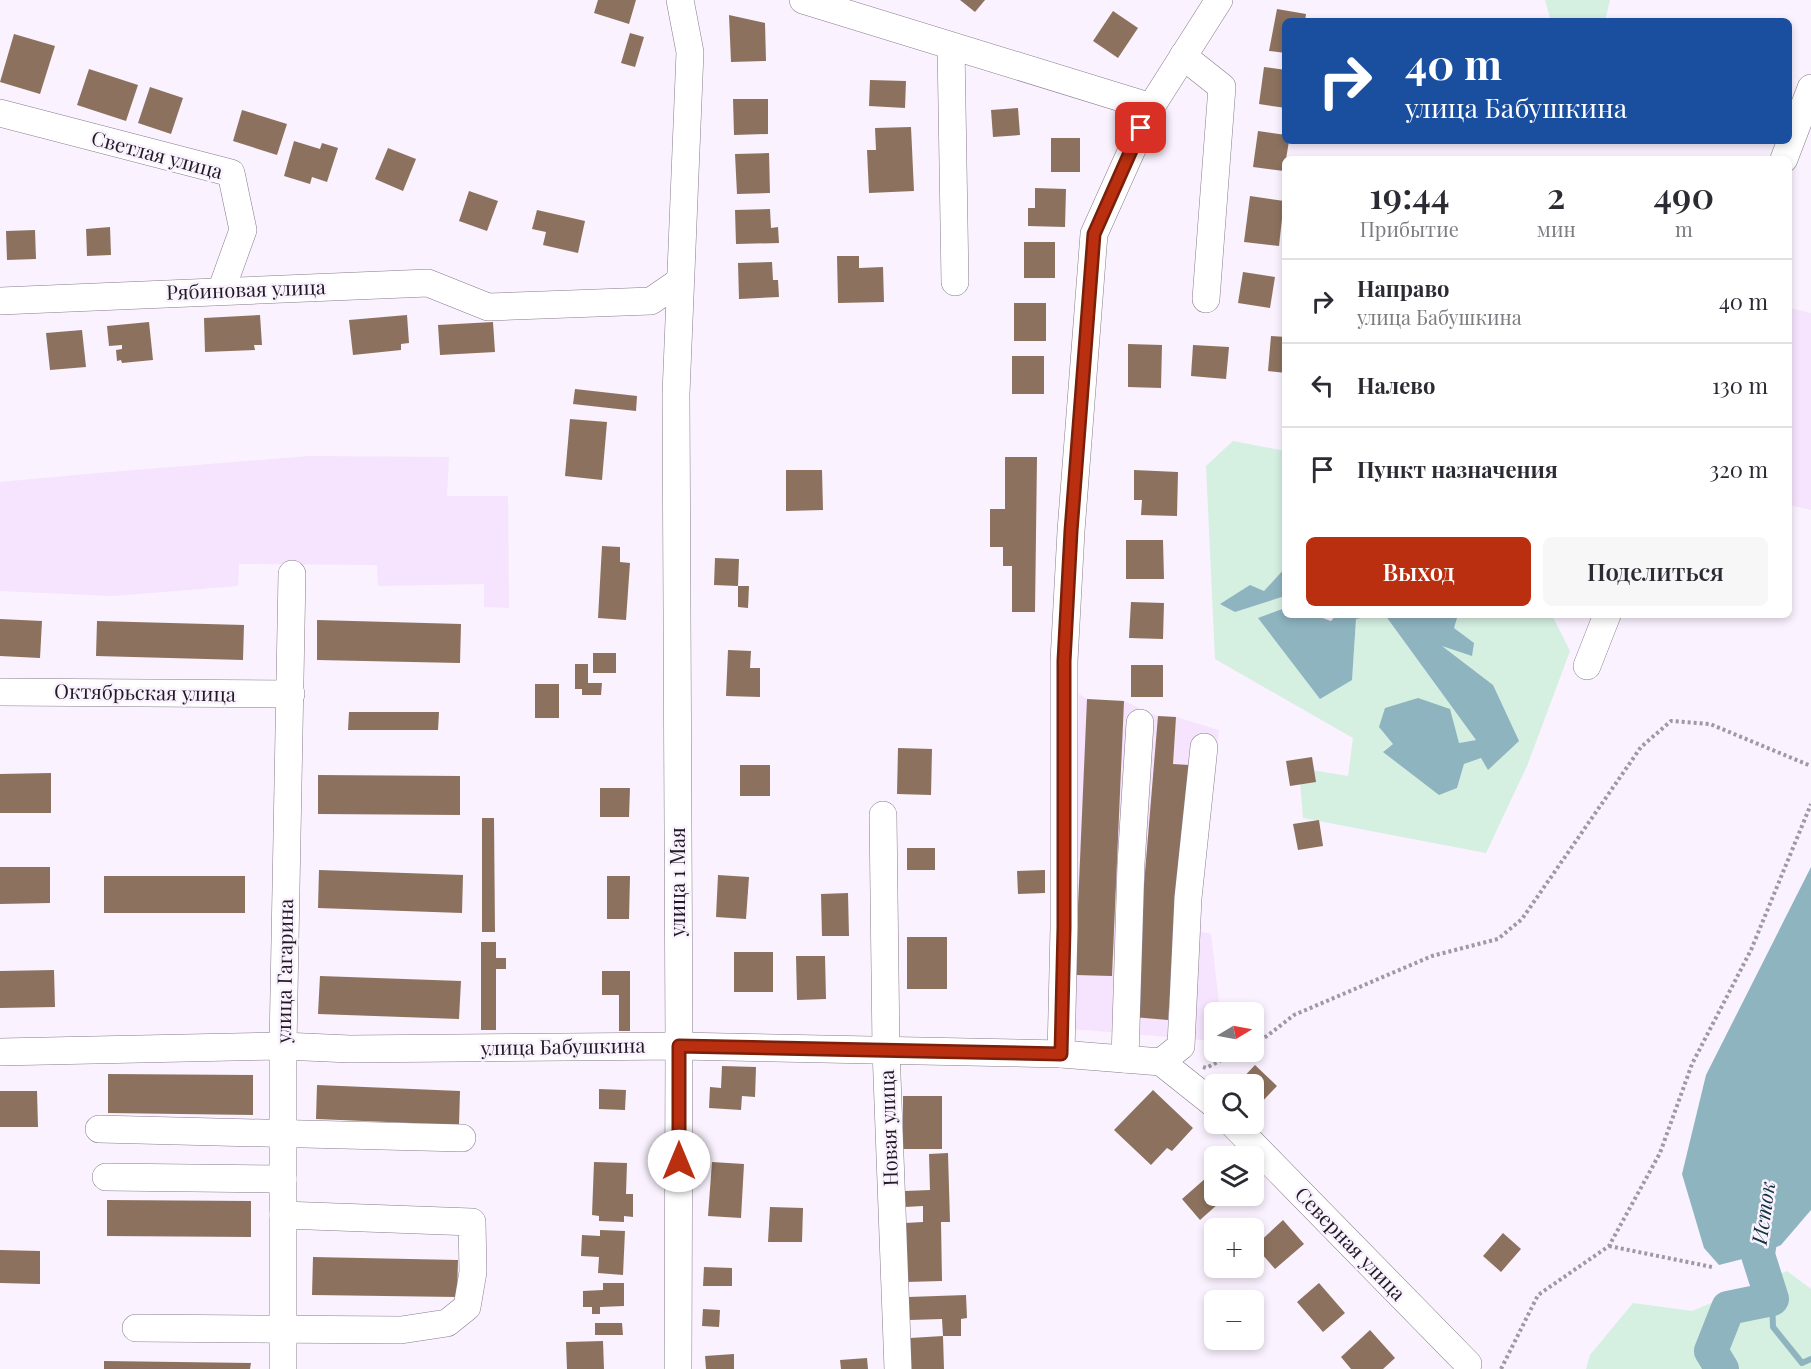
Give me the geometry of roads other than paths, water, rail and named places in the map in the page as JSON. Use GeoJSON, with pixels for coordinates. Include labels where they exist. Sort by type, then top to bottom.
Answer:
{"type":"FeatureCollection","features":[{"type":"Feature","properties":{"kind":"street","name":"улица 1 Мая"},"geometry":{"type":"LineString","coordinates":[[678,1369],[676,394],[690,52],[680,0]]}},
{"type":"Feature","properties":{"kind":"street"},"geometry":{"type":"LineString","coordinates":[[802,0],[871,9],[951,46],[1151,107]]}},
{"type":"Feature","properties":{"kind":"street"},"geometry":{"type":"LineString","coordinates":[[1061,1054],[1064,928],[1064,661],[1071,531],[1094,234],[1151,107],[1219,0]]}},
{"type":"Feature","properties":{"kind":"street"},"geometry":{"type":"LineString","coordinates":[[951,46],[955,282]]}},
{"type":"Feature","properties":{"kind":"street"},"geometry":{"type":"LineString","coordinates":[[1183,56],[1222,87],[1206,299]]}},
{"type":"Feature","properties":{"kind":"street"},"geometry":{"type":"LineString","coordinates":[[1792,138],[1811,88]]}},
{"type":"Feature","properties":{"kind":"street","name":"Светлая улица"},"geometry":{"type":"LineString","coordinates":[[0,113],[231,173],[243,230],[221,291]]}},
{"type":"Feature","properties":{"kind":"street","name":"Рябиновая улица"},"geometry":{"type":"LineString","coordinates":[[0,301],[428,283],[488,307],[651,301],[680,281]]}},
{"type":"Feature","properties":{"kind":"street","name":"улица Гагарина"},"geometry":{"type":"LineString","coordinates":[[283,1369],[283,1046],[292,574]]}},
{"type":"Feature","properties":{"kind":"street"},"geometry":{"type":"LineString","coordinates":[[1587,666],[1606,618]]}},
{"type":"Feature","properties":{"kind":"street","name":"Октябрьская улица"},"geometry":{"type":"LineString","coordinates":[[0,692],[291,694]]}},
{"type":"Feature","properties":{"kind":"street"},"geometry":{"type":"LineString","coordinates":[[1125,1059],[1131,864],[1140,723]]}},
{"type":"Feature","properties":{"kind":"street"},"geometry":{"type":"LineString","coordinates":[[1204,747],[1188,897],[1181,1046],[1161,1062],[1204,1096]]}},
{"type":"Feature","properties":{"kind":"street","name":"Новая улица"},"geometry":{"type":"LineString","coordinates":[[883,815],[886,1049],[898,1369]]}},
{"type":"Feature","properties":{"kind":"street","name":"улица Бабушкина"},"geometry":{"type":"LineString","coordinates":[[0,1052],[283,1046],[350,1049],[679,1046],[1061,1054],[1161,1062]]}},
{"type":"Feature","properties":{"kind":"street"},"geometry":{"type":"LineString","coordinates":[[99,1129],[462,1138]]}},
{"type":"Feature","properties":{"kind":"street","name":"Северная улица"},"geometry":{"type":"LineString","coordinates":[[1243,1134],[1468,1364]]}},
{"type":"Feature","properties":{"kind":"street"},"geometry":{"type":"LineString","coordinates":[[106,1177],[283,1179]]}},
{"type":"Feature","properties":{"kind":"street"},"geometry":{"type":"LineString","coordinates":[[136,1328],[401,1330],[447,1323],[467,1307],[473,1272],[472,1222],[283,1215]]}},
{"type":"Feature","properties":{"kind":"water"},"geometry":{"type":"Polygon","coordinates":[[[1282,571],[1282,597],[1235,612],[1220,604],[1250,585],[1264,591],[1282,571]]]}},
{"type":"Feature","properties":{"kind":"water"},"geometry":{"type":"Polygon","coordinates":[[[1282,609],[1282,618],[1322,618],[1331,621],[1334,618],[1362,618],[1356,619],[1352,680],[1320,699],[1258,618],[1282,609]]]}},
{"type":"Feature","properties":{"kind":"water"},"geometry":{"type":"Polygon","coordinates":[[[1387,618],[1457,618],[1454,628],[1474,643],[1472,656],[1442,646],[1493,685],[1519,741],[1488,770],[1481,758],[1464,764],[1457,788],[1439,795],[1383,752],[1393,744],[1379,727],[1385,708],[1418,698],[1450,709],[1459,743],[1476,740],[1387,618]]]}},
{"type":"Feature","properties":{"kind":"water"},"geometry":{"type":"Polygon","coordinates":[[[1811,867],[1811,1210],[1781,1245],[1758,1255],[1719,1265],[1704,1248],[1682,1174],[1706,1075],[1811,867]]]}},
{"type":"Feature","properties":{"kind":"waterway","name":"Исток"},"geometry":{"type":"LineString","coordinates":[[1722,1369],[1711,1351],[1728,1308],[1772,1299],[1758,1255],[1764,1210]]}},
{"type":"Feature","properties":{"kind":"waterway"},"geometry":{"type":"LineString","coordinates":[[1772,1299],[1773,1327],[1802,1363],[1811,1359]]}}]}
